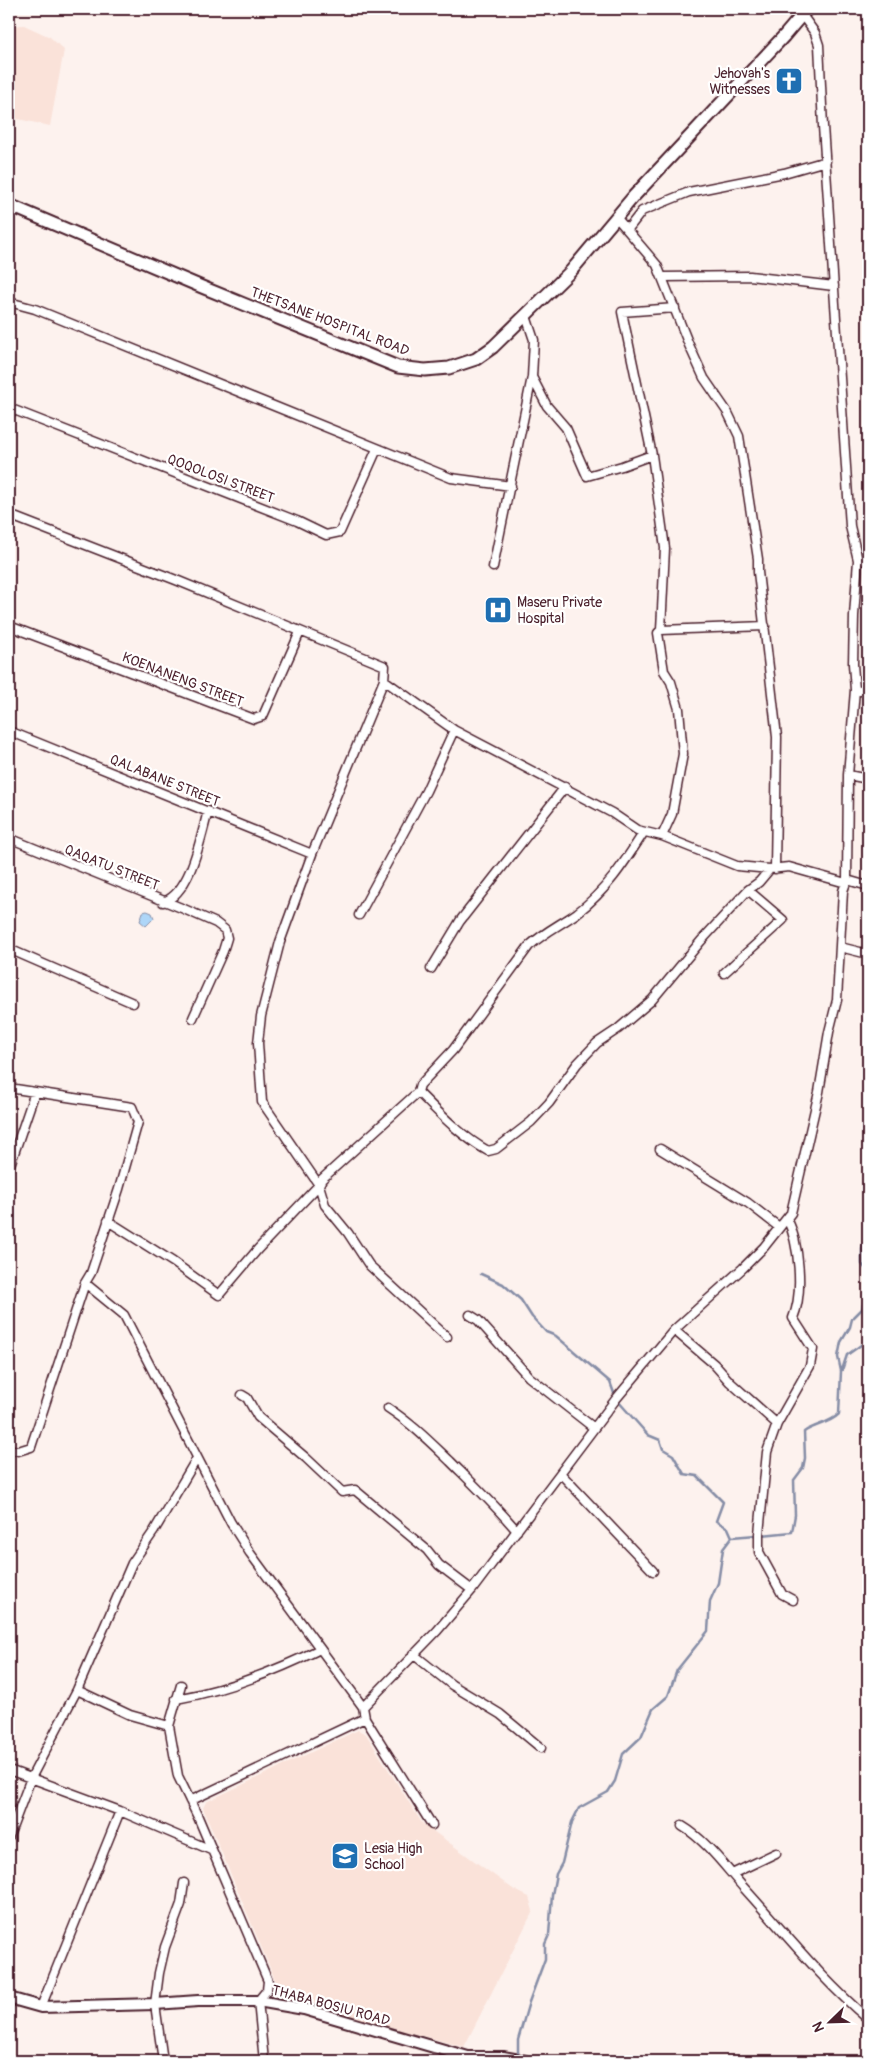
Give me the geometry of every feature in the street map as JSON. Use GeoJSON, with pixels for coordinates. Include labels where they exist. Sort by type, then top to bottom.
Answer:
{"type":"FeatureCollection","features":[{"type":"Feature","properties":{"kind":"main road","name":"THETSANE HOSPITAL ROAD"},"geometry":{"type":"LineString","coordinates":[[9,205],[398,367],[425,370],[449,368],[476,359],[493,347],[571,271],[616,217],[804,12]]}},
{"type":"Feature","properties":{"kind":"street"},"geometry":{"type":"LineString","coordinates":[[363,1707],[437,1631],[472,1590],[594,1428],[674,1330],[764,1247],[791,1212],[819,1092],[829,1032],[837,1000],[843,891],[846,881],[848,775],[855,690],[853,664],[854,616],[858,560],[850,526],[819,45],[804,12]]}},
{"type":"Feature","properties":{"kind":"street"},"geometry":{"type":"LineString","coordinates":[[628,230],[642,211],[688,192],[784,173],[826,161]]}},
{"type":"Feature","properties":{"kind":"street"},"geometry":{"type":"LineString","coordinates":[[418,1092],[451,1125],[478,1146],[488,1151],[496,1149],[531,1122],[549,1104],[577,1064],[597,1043],[618,1029],[652,1000],[701,941],[748,890],[772,869],[777,737],[758,559],[739,436],[728,413],[704,378],[658,265],[616,217]]}},
{"type":"Feature","properties":{"kind":"street"},"geometry":{"type":"LineString","coordinates":[[664,277],[750,276],[834,286]]}},
{"type":"Feature","properties":{"kind":"street"},"geometry":{"type":"LineString","coordinates":[[9,302],[35,309],[452,478],[510,486]]}},
{"type":"Feature","properties":{"kind":"street"},"geometry":{"type":"LineString","coordinates":[[662,836],[675,800],[683,754],[679,708],[671,682],[664,671],[658,633],[661,630],[665,548],[652,454],[622,312],[675,308]]}},
{"type":"Feature","properties":{"kind":"street"},"geometry":{"type":"LineString","coordinates":[[493,567],[532,377],[534,340],[526,316]]}},
{"type":"Feature","properties":{"kind":"street"},"geometry":{"type":"LineString","coordinates":[[532,377],[547,406],[566,428],[587,476],[622,466],[652,454]]}},
{"type":"Feature","properties":{"kind":"street","name":"QOQOLOSI STREET"},"geometry":{"type":"LineString","coordinates":[[9,408],[297,521],[326,535],[340,532],[377,449]]}},
{"type":"Feature","properties":{"kind":"street"},"geometry":{"type":"LineString","coordinates":[[9,514],[385,666],[384,680],[312,854],[280,942],[261,1016],[258,1044],[262,1102],[319,1185],[325,1205],[348,1232],[369,1265],[447,1337]]}},
{"type":"Feature","properties":{"kind":"street"},"geometry":{"type":"LineString","coordinates":[[858,560],[868,561]]}},
{"type":"Feature","properties":{"kind":"street","name":"KOENANENG STREET"},"geometry":{"type":"LineString","coordinates":[[9,626],[254,719],[263,716],[300,632]]}},
{"type":"Feature","properties":{"kind":"street"},"geometry":{"type":"LineString","coordinates":[[661,630],[765,626]]}},
{"type":"Feature","properties":{"kind":"street"},"geometry":{"type":"LineString","coordinates":[[384,680],[454,730],[565,787],[612,813],[631,827],[662,836],[737,866],[772,869],[789,867],[868,886]]}},
{"type":"Feature","properties":{"kind":"street"},"geometry":{"type":"LineString","coordinates":[[855,690],[868,692]]}},
{"type":"Feature","properties":{"kind":"street"},"geometry":{"type":"LineString","coordinates":[[359,915],[426,791],[454,730]]}},
{"type":"Feature","properties":{"kind":"street","name":"QALABANE STREET"},"geometry":{"type":"LineString","coordinates":[[9,731],[312,854]]}},
{"type":"Feature","properties":{"kind":"street"},"geometry":{"type":"LineString","coordinates":[[848,775],[868,779]]}},
{"type":"Feature","properties":{"kind":"street"},"geometry":{"type":"LineString","coordinates":[[431,970],[460,921],[565,787]]}},
{"type":"Feature","properties":{"kind":"street","name":"QAQATU STREET"},"geometry":{"type":"LineString","coordinates":[[9,838],[164,902],[173,898],[184,882],[194,861],[208,811]]}},
{"type":"Feature","properties":{"kind":"street"},"geometry":{"type":"LineString","coordinates":[[108,1221],[173,1262],[220,1295],[258,1249],[319,1185],[322,1179],[418,1092],[420,1085],[453,1050],[529,946],[544,932],[577,913],[610,883],[644,832]]}},
{"type":"Feature","properties":{"kind":"street"},"geometry":{"type":"LineString","coordinates":[[724,973],[783,920],[748,890]]}},
{"type":"Feature","properties":{"kind":"street"},"geometry":{"type":"LineString","coordinates":[[164,902],[216,923],[225,930],[228,938],[210,984],[193,1018]]}},
{"type":"Feature","properties":{"kind":"street"},"geometry":{"type":"LineString","coordinates":[[840,947],[868,954]]}},
{"type":"Feature","properties":{"kind":"street"},"geometry":{"type":"LineString","coordinates":[[9,949],[133,1003]]}},
{"type":"Feature","properties":{"kind":"street"},"geometry":{"type":"LineString","coordinates":[[9,1088],[132,1107],[138,1122],[91,1273],[85,1283],[31,1447],[18,1451],[9,1448]]}},
{"type":"Feature","properties":{"kind":"street"},"geometry":{"type":"LineString","coordinates":[[9,1168],[35,1092]]}},
{"type":"Feature","properties":{"kind":"street"},"geometry":{"type":"LineString","coordinates":[[660,1149],[748,1202],[779,1227]]}},
{"type":"Feature","properties":{"kind":"street"},"geometry":{"type":"LineString","coordinates":[[787,1218],[793,1231],[796,1247],[798,1277],[798,1306],[793,1318],[813,1349],[810,1366],[777,1424],[768,1452],[763,1487],[759,1552],[782,1594],[793,1600]]}},
{"type":"Feature","properties":{"kind":"street"},"geometry":{"type":"LineString","coordinates":[[85,1283],[124,1315],[231,1523],[250,1553],[363,1707],[365,1718],[432,1825]]}},
{"type":"Feature","properties":{"kind":"street"},"geometry":{"type":"LineString","coordinates":[[470,1315],[478,1320],[529,1377],[594,1428]]}},
{"type":"Feature","properties":{"kind":"street"},"geometry":{"type":"LineString","coordinates":[[674,1330],[714,1364],[730,1382],[777,1424]]}},
{"type":"Feature","properties":{"kind":"street"},"geometry":{"type":"LineString","coordinates":[[242,1395],[247,1398],[258,1417],[342,1492],[355,1490],[426,1550],[440,1565],[472,1590]]}},
{"type":"Feature","properties":{"kind":"street"},"geometry":{"type":"LineString","coordinates":[[388,1408],[422,1434],[496,1506],[517,1532]]}},
{"type":"Feature","properties":{"kind":"street"},"geometry":{"type":"LineString","coordinates":[[9,1836],[31,1778],[77,1690],[132,1563],[154,1531],[197,1458]]}},
{"type":"Feature","properties":{"kind":"street"},"geometry":{"type":"LineString","coordinates":[[561,1474],[654,1571]]}},
{"type":"Feature","properties":{"kind":"street"},"geometry":{"type":"LineString","coordinates":[[176,1699],[205,1694],[279,1670],[320,1649]]}},
{"type":"Feature","properties":{"kind":"street"},"geometry":{"type":"LineString","coordinates":[[413,1654],[452,1685],[500,1714],[541,1748]]}},
{"type":"Feature","properties":{"kind":"street"},"geometry":{"type":"LineString","coordinates":[[181,1685],[169,1726],[178,1776],[268,1981],[267,1990],[258,2001],[264,2061]]}},
{"type":"Feature","properties":{"kind":"street"},"geometry":{"type":"LineString","coordinates":[[77,1690],[130,1714],[169,1726]]}},
{"type":"Feature","properties":{"kind":"street"},"geometry":{"type":"LineString","coordinates":[[190,1801],[365,1718]]}},
{"type":"Feature","properties":{"kind":"street"},"geometry":{"type":"LineString","coordinates":[[9,1770],[120,1811],[212,1850]]}},
{"type":"Feature","properties":{"kind":"street"},"geometry":{"type":"LineString","coordinates":[[41,2007],[120,1811]]}},
{"type":"Feature","properties":{"kind":"street"},"geometry":{"type":"LineString","coordinates":[[682,1826],[699,1838],[821,1975],[868,2019]]}},
{"type":"Feature","properties":{"kind":"street"},"geometry":{"type":"LineString","coordinates":[[732,1874],[776,1853]]}},
{"type":"Feature","properties":{"kind":"street"},"geometry":{"type":"LineString","coordinates":[[162,2061],[155,2004],[163,1955],[181,1904],[184,1883]]}},
{"type":"Feature","properties":{"kind":"street","name":"THABA BOSIU ROAD"},"geometry":{"type":"LineString","coordinates":[[9,1998],[41,2007],[198,2001],[258,2001],[304,2009],[467,2059],[503,2057],[525,2061]]}},
{"type":"Feature","properties":{"kind":"shaded area"},"geometry":{"type":"Polygon","coordinates":[[[24,25],[50,37],[64,50],[50,126],[9,117],[9,26],[24,25]]]}},
{"type":"Feature","properties":{"kind":"shaded area","name":"Lesia High School"},"geometry":{"type":"Polygon","coordinates":[[[358,1730],[366,1734],[422,1823],[513,1889],[529,1897],[533,1911],[464,2047],[283,1999],[203,1808],[206,1802],[358,1730]]]}},
{"type":"Feature","properties":{"kind":"water"},"geometry":{"type":"Polygon","coordinates":[[[143,912],[152,913],[154,918],[146,926],[140,921],[143,912]]]}},
{"type":"Feature","properties":{"kind":"waterway"},"geometry":{"type":"LineString","coordinates":[[762,1535],[792,1532],[795,1515],[794,1480],[803,1468],[805,1458],[804,1432],[831,1420],[839,1414],[841,1371],[838,1357],[841,1342],[850,1327],[852,1319],[862,1309],[868,1283],[868,1272],[862,1264],[862,1249],[868,1221]]}},
{"type":"Feature","properties":{"kind":"waterway"},"geometry":{"type":"LineString","coordinates":[[481,1274],[503,1284],[521,1300],[532,1317],[546,1332],[556,1336],[610,1382],[615,1396]]}},
{"type":"Feature","properties":{"kind":"waterway"},"geometry":{"type":"LineString","coordinates":[[842,1370],[847,1355],[868,1340]]}},
{"type":"Feature","properties":{"kind":"waterway"},"geometry":{"type":"LineString","coordinates":[[518,2053],[518,2040],[529,2002],[545,1959],[545,1944],[549,1935],[552,1895],[556,1874],[562,1863],[572,1822],[579,1808],[608,1792],[615,1781],[623,1754],[641,1737],[653,1709],[668,1696],[677,1670],[708,1631],[710,1601],[718,1583],[723,1549],[732,1537],[728,1528],[716,1521],[723,1502],[697,1476],[684,1474],[673,1455],[663,1449],[660,1440],[648,1435],[618,1401]]}},
{"type":"Feature","properties":{"kind":"waterway"},"geometry":{"type":"LineString","coordinates":[[732,1537],[756,1535]]}},
{"type":"Feature","properties":{"kind":"place","name":"Jehovah's Witnesses"},"geometry":{"type":"Point","coordinates":[789,81]}},
{"type":"Feature","properties":{"kind":"place","name":"Maseru Private Hospital"},"geometry":{"type":"Point","coordinates":[498,610]}},
{"type":"Feature","properties":{"kind":"place","name":"Lesia High School"},"geometry":{"type":"Point","coordinates":[345,1856]}}]}
